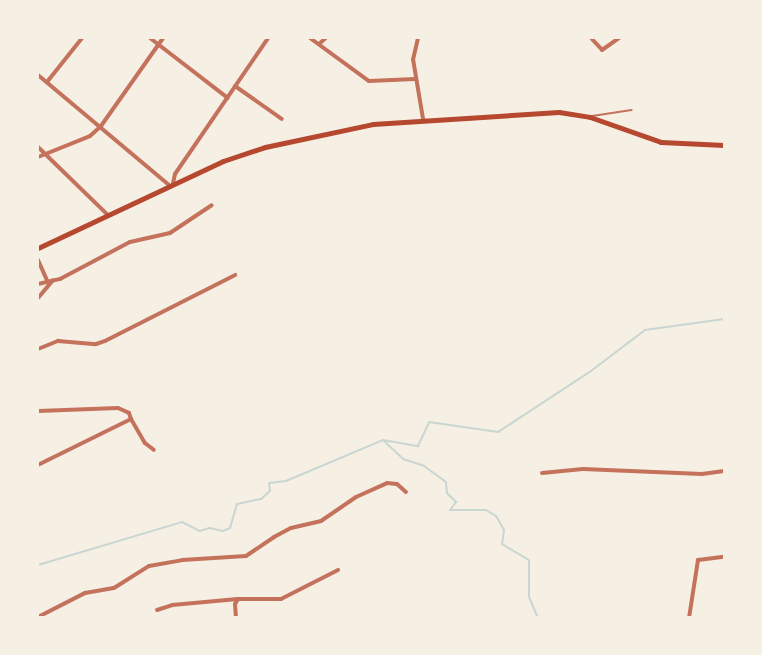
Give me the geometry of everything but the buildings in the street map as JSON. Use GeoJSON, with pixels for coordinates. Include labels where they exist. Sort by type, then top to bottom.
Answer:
{"type":"FeatureCollection","features":[{"type":"Feature","properties":{"kind":"main road"},"geometry":{"type":"LineString","coordinates":[[38,248],[171,184],[265,147],[373,124],[423,119],[549,112],[590,117],[661,142],[724,145]]}},
{"type":"Feature","properties":{"kind":"street"},"geometry":{"type":"LineString","coordinates":[[47,82],[82,38]]}},
{"type":"Feature","properties":{"kind":"street"},"geometry":{"type":"LineString","coordinates":[[150,38],[228,98]]}},
{"type":"Feature","properties":{"kind":"street"},"geometry":{"type":"LineString","coordinates":[[38,157],[90,136],[101,126],[163,38]]}},
{"type":"Feature","properties":{"kind":"street"},"geometry":{"type":"LineString","coordinates":[[38,75],[171,184],[174,174],[268,38]]}},
{"type":"Feature","properties":{"kind":"street"},"geometry":{"type":"LineString","coordinates":[[310,38],[369,81],[415,79]]}},
{"type":"Feature","properties":{"kind":"street"},"geometry":{"type":"LineString","coordinates":[[319,44],[326,38]]}},
{"type":"Feature","properties":{"kind":"street"},"geometry":{"type":"LineString","coordinates":[[418,38],[413,59],[423,119]]}},
{"type":"Feature","properties":{"kind":"street"},"geometry":{"type":"LineString","coordinates":[[591,38],[602,50],[619,38]]}},
{"type":"Feature","properties":{"kind":"street"},"geometry":{"type":"LineString","coordinates":[[235,86],[282,119]]}},
{"type":"Feature","properties":{"kind":"street"},"geometry":{"type":"LineString","coordinates":[[38,147],[108,215]]}},
{"type":"Feature","properties":{"kind":"street"},"geometry":{"type":"LineString","coordinates":[[38,298],[54,280],[130,242],[170,233],[212,204]]}},
{"type":"Feature","properties":{"kind":"street"},"geometry":{"type":"LineString","coordinates":[[38,260],[47,280]]}},
{"type":"Feature","properties":{"kind":"street"},"geometry":{"type":"LineString","coordinates":[[38,349],[58,341],[96,344],[106,341],[235,275]]}},
{"type":"Feature","properties":{"kind":"street"},"geometry":{"type":"LineString","coordinates":[[38,284],[47,280],[54,280]]}},
{"type":"Feature","properties":{"kind":"street"},"geometry":{"type":"LineString","coordinates":[[38,411],[118,408],[129,413],[145,443],[154,450]]}},
{"type":"Feature","properties":{"kind":"street"},"geometry":{"type":"LineString","coordinates":[[38,465],[131,419]]}},
{"type":"Feature","properties":{"kind":"street"},"geometry":{"type":"LineString","coordinates":[[542,473],[583,469],[702,474],[724,471]]}},
{"type":"Feature","properties":{"kind":"street"},"geometry":{"type":"LineString","coordinates":[[38,617],[85,593],[114,588],[149,566],[182,560],[246,556],[291,528],[321,521],[356,497],[387,482],[397,484],[406,492]]}},
{"type":"Feature","properties":{"kind":"street"},"geometry":{"type":"LineString","coordinates":[[689,618],[698,560],[724,557]]}},
{"type":"Feature","properties":{"kind":"street"},"geometry":{"type":"LineString","coordinates":[[157,610],[172,605],[238,598],[281,599],[338,570]]}},
{"type":"Feature","properties":{"kind":"street"},"geometry":{"type":"LineString","coordinates":[[236,618],[235,604],[238,598]]}},
{"type":"Feature","properties":{"kind":"lane"},"geometry":{"type":"LineString","coordinates":[[590,117],[632,110]]}},
{"type":"Feature","properties":{"kind":"waterway"},"geometry":{"type":"LineString","coordinates":[[38,565],[182,522],[200,531],[210,528],[223,531],[230,528],[237,504],[261,499],[270,491],[269,483],[286,481],[383,440],[418,446],[429,422],[498,432],[591,371],[645,330],[724,319]]}},
{"type":"Feature","properties":{"kind":"waterway"},"geometry":{"type":"LineString","coordinates":[[384,441],[403,459],[424,466],[446,482],[447,493],[456,502],[450,510],[486,510],[496,516],[504,530],[502,544],[529,560],[529,597],[538,618]]}}]}
